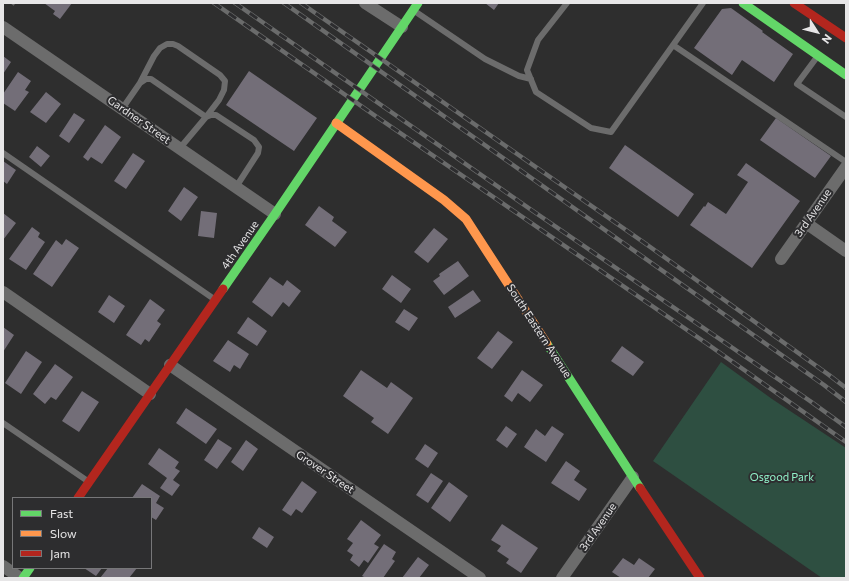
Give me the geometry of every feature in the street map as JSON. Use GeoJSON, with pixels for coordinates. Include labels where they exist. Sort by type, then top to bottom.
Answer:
{"type":"FeatureCollection","features":[{"type":"Feature","properties":{"kind":"street"},"geometry":{"type":"LineString","coordinates":[[365,3],[402,27]]}},
{"type":"Feature","properties":{"kind":"street"},"geometry":{"type":"LineString","coordinates":[[743,3],[846,75]]}},
{"type":"Feature","properties":{"kind":"street"},"geometry":{"type":"LineString","coordinates":[[794,3],[846,38]]}},
{"type":"Feature","properties":{"kind":"street","name":"4th Avenue"},"geometry":{"type":"LineString","coordinates":[[79,497],[216,300],[416,7]]}},
{"type":"Feature","properties":{"kind":"street","name":"Gardner Street"},"geometry":{"type":"LineString","coordinates":[[3,27],[275,214]]}},
{"type":"Feature","properties":{"kind":"street","name":"South Eastern Avenue"},"geometry":{"type":"LineString","coordinates":[[336,123],[444,200],[466,219],[700,578]]}},
{"type":"Feature","properties":{"kind":"street","name":"3rd Avenue"},"geometry":{"type":"LineString","coordinates":[[781,259],[846,167]]}},
{"type":"Feature","properties":{"kind":"street"},"geometry":{"type":"LineString","coordinates":[[806,223],[846,251]]}},
{"type":"Feature","properties":{"kind":"street"},"geometry":{"type":"LineString","coordinates":[[3,292],[150,394]]}},
{"type":"Feature","properties":{"kind":"street","name":"Grover Street"},"geometry":{"type":"LineString","coordinates":[[170,365],[480,578]]}},
{"type":"Feature","properties":{"kind":"street","name":"3rd Avenue"},"geometry":{"type":"LineString","coordinates":[[562,578],[633,476]]}},
{"type":"Feature","properties":{"kind":"street"},"geometry":{"type":"LineString","coordinates":[[3,566],[20,578]]}},
{"type":"Feature","properties":{"kind":"street"},"geometry":{"type":"LineString","coordinates":[[23,578],[29,569]]}},
{"type":"Feature","properties":{"kind":"lane"},"geometry":{"type":"LineString","coordinates":[[568,3],[538,40],[527,70],[536,92],[591,128],[611,132],[703,3]]}},
{"type":"Feature","properties":{"kind":"lane"},"geometry":{"type":"LineString","coordinates":[[416,7],[485,59],[519,76],[531,79]]}},
{"type":"Feature","properties":{"kind":"lane"},"geometry":{"type":"LineString","coordinates":[[122,109],[140,83],[154,56],[160,48],[167,44],[178,46],[220,75],[225,81],[224,90],[219,100],[180,148]]}},
{"type":"Feature","properties":{"kind":"lane"},"geometry":{"type":"LineString","coordinates":[[673,45],[846,162]]}},
{"type":"Feature","properties":{"kind":"lane"},"geometry":{"type":"LineString","coordinates":[[818,56],[797,84],[846,117]]}},
{"type":"Feature","properties":{"kind":"lane"},"geometry":{"type":"LineString","coordinates":[[140,83],[146,79],[151,79],[206,117]]}},
{"type":"Feature","properties":{"kind":"lane"},"geometry":{"type":"LineString","coordinates":[[206,117],[216,115],[254,140],[259,147],[258,153],[236,187]]}},
{"type":"Feature","properties":{"kind":"lane"},"geometry":{"type":"LineString","coordinates":[[3,153],[216,300]]}},
{"type":"Feature","properties":{"kind":"lane"},"geometry":{"type":"LineString","coordinates":[[3,423],[89,482]]}},
{"type":"Feature","properties":{"kind":"path"},"geometry":{"type":"LineString","coordinates":[[12,3],[16,6]]}},
{"type":"Feature","properties":{"kind":"green space","name":"Osgood Park"},"geometry":{"type":"Polygon","coordinates":[[[721,362],[772,399],[846,448],[846,578],[822,578],[653,461],[721,362]]]}},
{"type":"Feature","properties":{"kind":"building"},"geometry":{"type":"Polygon","coordinates":[[[44,3],[72,3],[60,19],[53,14],[55,11],[44,3]]]}},
{"type":"Feature","properties":{"kind":"building"},"geometry":{"type":"Polygon","coordinates":[[[485,3],[499,3],[494,10],[485,3]]]}},
{"type":"Feature","properties":{"kind":"building"},"geometry":{"type":"Polygon","coordinates":[[[731,8],[793,54],[774,82],[742,60],[732,75],[694,48],[722,9],[731,8]]]}},
{"type":"Feature","properties":{"kind":"building"},"geometry":{"type":"Polygon","coordinates":[[[3,56],[11,62],[3,74],[3,56]]]}},
{"type":"Feature","properties":{"kind":"building"},"geometry":{"type":"Polygon","coordinates":[[[249,71],[317,118],[294,151],[226,105],[249,71]]]}},
{"type":"Feature","properties":{"kind":"building"},"geometry":{"type":"Polygon","coordinates":[[[18,72],[31,81],[25,90],[29,92],[15,111],[3,103],[3,94],[18,72]]]}},
{"type":"Feature","properties":{"kind":"building"},"geometry":{"type":"Polygon","coordinates":[[[46,92],[61,104],[46,123],[30,112],[46,92]]]}},
{"type":"Feature","properties":{"kind":"building"},"geometry":{"type":"Polygon","coordinates":[[[74,113],[85,120],[69,143],[59,136],[74,113]]]}},
{"type":"Feature","properties":{"kind":"building"},"geometry":{"type":"Polygon","coordinates":[[[776,118],[831,156],[815,178],[760,140],[776,118]]]}},
{"type":"Feature","properties":{"kind":"building"},"geometry":{"type":"Polygon","coordinates":[[[105,125],[121,137],[102,164],[91,157],[88,161],[83,157],[105,125]]]}},
{"type":"Feature","properties":{"kind":"building"},"geometry":{"type":"Polygon","coordinates":[[[625,145],[694,194],[678,217],[609,168],[625,145]]]}},
{"type":"Feature","properties":{"kind":"building"},"geometry":{"type":"Polygon","coordinates":[[[37,146],[50,156],[41,167],[29,157],[37,146]]]}},
{"type":"Feature","properties":{"kind":"building"},"geometry":{"type":"Polygon","coordinates":[[[133,153],[145,161],[126,189],[114,181],[133,153]]]}},
{"type":"Feature","properties":{"kind":"building"},"geometry":{"type":"Polygon","coordinates":[[[3,161],[16,170],[7,184],[3,181],[3,161]]]}},
{"type":"Feature","properties":{"kind":"building"},"geometry":{"type":"Polygon","coordinates":[[[746,163],[800,201],[752,268],[690,225],[708,202],[726,214],[748,182],[737,175],[746,163]]]}},
{"type":"Feature","properties":{"kind":"building"},"geometry":{"type":"Polygon","coordinates":[[[184,187],[198,197],[181,221],[168,211],[184,187]]]}},
{"type":"Feature","properties":{"kind":"building"},"geometry":{"type":"Polygon","coordinates":[[[319,206],[334,217],[332,221],[347,232],[335,247],[305,225],[319,206]]]}},
{"type":"Feature","properties":{"kind":"building"},"geometry":{"type":"Polygon","coordinates":[[[201,211],[217,213],[214,238],[198,236],[201,211]]]}},
{"type":"Feature","properties":{"kind":"building"},"geometry":{"type":"Polygon","coordinates":[[[3,213],[16,223],[3,240],[3,213]]]}},
{"type":"Feature","properties":{"kind":"building"},"geometry":{"type":"Polygon","coordinates":[[[32,227],[40,233],[38,237],[45,242],[26,270],[9,259],[32,227]]]}},
{"type":"Feature","properties":{"kind":"building"},"geometry":{"type":"Polygon","coordinates":[[[434,228],[448,239],[428,263],[414,252],[434,228]]]}},
{"type":"Feature","properties":{"kind":"building"},"geometry":{"type":"Polygon","coordinates":[[[66,239],[79,248],[52,287],[33,274],[56,240],[62,245],[66,239]]]}},
{"type":"Feature","properties":{"kind":"building"},"geometry":{"type":"Polygon","coordinates":[[[458,261],[469,276],[444,295],[433,281],[440,276],[439,274],[458,261]]]}},
{"type":"Feature","properties":{"kind":"building"},"geometry":{"type":"Polygon","coordinates":[[[392,275],[411,289],[401,303],[382,289],[392,275]]]}},
{"type":"Feature","properties":{"kind":"building"},"geometry":{"type":"Polygon","coordinates":[[[270,277],[283,286],[287,280],[301,291],[289,307],[283,302],[272,317],[252,302],[270,277]]]}},
{"type":"Feature","properties":{"kind":"building"},"geometry":{"type":"Polygon","coordinates":[[[473,290],[481,301],[455,318],[448,307],[473,290]]]}},
{"type":"Feature","properties":{"kind":"building"},"geometry":{"type":"Polygon","coordinates":[[[109,295],[125,306],[114,323],[98,312],[109,295]]]}},
{"type":"Feature","properties":{"kind":"building"},"geometry":{"type":"Polygon","coordinates":[[[150,299],[165,310],[157,321],[161,324],[149,342],[145,339],[141,345],[126,335],[150,299]]]}},
{"type":"Feature","properties":{"kind":"building"},"geometry":{"type":"Polygon","coordinates":[[[404,309],[418,318],[409,331],[395,322],[404,309]]]}},
{"type":"Feature","properties":{"kind":"building"},"geometry":{"type":"Polygon","coordinates":[[[248,317],[267,331],[257,346],[237,333],[248,317]]]}},
{"type":"Feature","properties":{"kind":"building"},"geometry":{"type":"Polygon","coordinates":[[[3,327],[14,335],[3,352],[3,327]]]}},
{"type":"Feature","properties":{"kind":"building"},"geometry":{"type":"Polygon","coordinates":[[[498,331],[513,342],[492,369],[477,358],[498,331]]]}},
{"type":"Feature","properties":{"kind":"building"},"geometry":{"type":"Polygon","coordinates":[[[228,340],[249,354],[240,369],[234,365],[230,372],[213,361],[228,340]]]}},
{"type":"Feature","properties":{"kind":"building"},"geometry":{"type":"Polygon","coordinates":[[[622,346],[644,362],[633,376],[611,361],[622,346]]]}},
{"type":"Feature","properties":{"kind":"building"},"geometry":{"type":"Polygon","coordinates":[[[26,351],[42,362],[21,394],[5,383],[26,351]]]}},
{"type":"Feature","properties":{"kind":"building"},"geometry":{"type":"Polygon","coordinates":[[[55,364],[73,377],[56,400],[51,397],[45,404],[33,394],[55,364]]]}},
{"type":"Feature","properties":{"kind":"building"},"geometry":{"type":"Polygon","coordinates":[[[361,370],[387,388],[391,382],[413,398],[388,434],[371,422],[374,418],[343,396],[361,370]]]}},
{"type":"Feature","properties":{"kind":"building"},"geometry":{"type":"Polygon","coordinates":[[[522,370],[543,385],[530,402],[518,393],[512,402],[504,396],[522,370]]]}},
{"type":"Feature","properties":{"kind":"building"},"geometry":{"type":"Polygon","coordinates":[[[82,391],[99,402],[79,432],[62,421],[82,391]]]}},
{"type":"Feature","properties":{"kind":"building"},"geometry":{"type":"Polygon","coordinates":[[[186,408],[217,429],[206,444],[176,423],[186,408]]]}},
{"type":"Feature","properties":{"kind":"building"},"geometry":{"type":"Polygon","coordinates":[[[506,426],[517,434],[507,448],[496,440],[506,426]]]}},
{"type":"Feature","properties":{"kind":"building"},"geometry":{"type":"Polygon","coordinates":[[[552,426],[564,434],[546,462],[524,447],[536,429],[545,436],[552,426]]]}},
{"type":"Feature","properties":{"kind":"building"},"geometry":{"type":"Polygon","coordinates":[[[218,439],[232,448],[217,469],[204,460],[218,439]]]}},
{"type":"Feature","properties":{"kind":"building"},"geometry":{"type":"Polygon","coordinates":[[[246,440],[258,449],[243,471],[231,462],[246,440]]]}},
{"type":"Feature","properties":{"kind":"building"},"geometry":{"type":"Polygon","coordinates":[[[425,444],[438,453],[428,468],[415,459],[425,444]]]}},
{"type":"Feature","properties":{"kind":"building"},"geometry":{"type":"Polygon","coordinates":[[[159,448],[179,462],[175,468],[180,471],[173,480],[180,485],[172,496],[160,488],[167,478],[148,464],[159,448]]]}},
{"type":"Feature","properties":{"kind":"building"},"geometry":{"type":"Polygon","coordinates":[[[566,461],[580,471],[574,480],[587,489],[579,501],[551,483],[566,461]]]}},
{"type":"Feature","properties":{"kind":"building"},"geometry":{"type":"Polygon","coordinates":[[[431,473],[443,481],[428,503],[416,495],[431,473]]]}},
{"type":"Feature","properties":{"kind":"building"},"geometry":{"type":"Polygon","coordinates":[[[302,481],[317,492],[302,513],[296,509],[291,516],[282,510],[302,481]]]}},
{"type":"Feature","properties":{"kind":"building"},"geometry":{"type":"Polygon","coordinates":[[[449,482],[468,496],[450,522],[431,508],[449,482]]]}},
{"type":"Feature","properties":{"kind":"building"},"geometry":{"type":"Polygon","coordinates":[[[142,484],[160,496],[156,503],[164,508],[156,520],[152,518],[152,497],[133,497],[142,484]]]}},
{"type":"Feature","properties":{"kind":"building"},"geometry":{"type":"Polygon","coordinates":[[[361,520],[381,535],[374,544],[379,547],[368,563],[364,560],[359,567],[350,560],[353,555],[347,551],[353,543],[347,539],[361,520]]]}},
{"type":"Feature","properties":{"kind":"building"},"geometry":{"type":"Polygon","coordinates":[[[502,524],[538,548],[521,573],[506,563],[509,559],[497,551],[501,546],[491,540],[502,524]]]}},
{"type":"Feature","properties":{"kind":"building"},"geometry":{"type":"Polygon","coordinates":[[[259,527],[274,537],[267,548],[252,538],[259,527]]]}},
{"type":"Feature","properties":{"kind":"building"},"geometry":{"type":"Polygon","coordinates":[[[384,544],[396,552],[392,559],[395,561],[383,578],[366,578],[362,576],[384,544]]]}},
{"type":"Feature","properties":{"kind":"building"},"geometry":{"type":"Polygon","coordinates":[[[418,557],[429,565],[419,578],[402,578],[418,557]]]}},
{"type":"Feature","properties":{"kind":"building"},"geometry":{"type":"Polygon","coordinates":[[[623,558],[634,565],[639,558],[655,569],[648,578],[621,578],[612,572],[623,558]]]}},
{"type":"Feature","properties":{"kind":"building"},"geometry":{"type":"Polygon","coordinates":[[[86,569],[101,569],[96,576],[86,569]]]}},
{"type":"Feature","properties":{"kind":"building"},"geometry":{"type":"Polygon","coordinates":[[[107,569],[136,569],[129,578],[100,578],[107,569]]]}},
{"type":"Feature","properties":{"kind":"railway"},"geometry":{"type":"LineString","coordinates":[[214,3],[706,343],[846,442]]}},
{"type":"Feature","properties":{"kind":"railway"},"geometry":{"type":"LineString","coordinates":[[235,3],[846,427]]}},
{"type":"Feature","properties":{"kind":"railway"},"geometry":{"type":"LineString","coordinates":[[284,3],[846,402]]}},
{"type":"Feature","properties":{"kind":"railway"},"geometry":{"type":"LineString","coordinates":[[301,3],[646,244],[846,388]]}},
{"type":"Feature","properties":{"kind":"traffic: fast"},"geometry":{"type":"LineString","coordinates":[[223,289],[418,3]]}},
{"type":"Feature","properties":{"kind":"traffic: fast"},"geometry":{"type":"LineString","coordinates":[[743,3],[846,75]]}},
{"type":"Feature","properties":{"kind":"traffic: fast"},"geometry":{"type":"LineString","coordinates":[[547,344],[640,488]]}},
{"type":"Feature","properties":{"kind":"traffic: fast"},"geometry":{"type":"LineString","coordinates":[[23,578],[29,569]]}},
{"type":"Feature","properties":{"kind":"traffic: slow"},"geometry":{"type":"LineString","coordinates":[[336,123],[444,200],[466,219],[547,344]]}},
{"type":"Feature","properties":{"kind":"traffic: jam"},"geometry":{"type":"LineString","coordinates":[[794,3],[846,38]]}},
{"type":"Feature","properties":{"kind":"traffic: jam"},"geometry":{"type":"LineString","coordinates":[[79,497],[223,289]]}},
{"type":"Feature","properties":{"kind":"traffic: jam"},"geometry":{"type":"LineString","coordinates":[[640,488],[700,578]]}}]}
